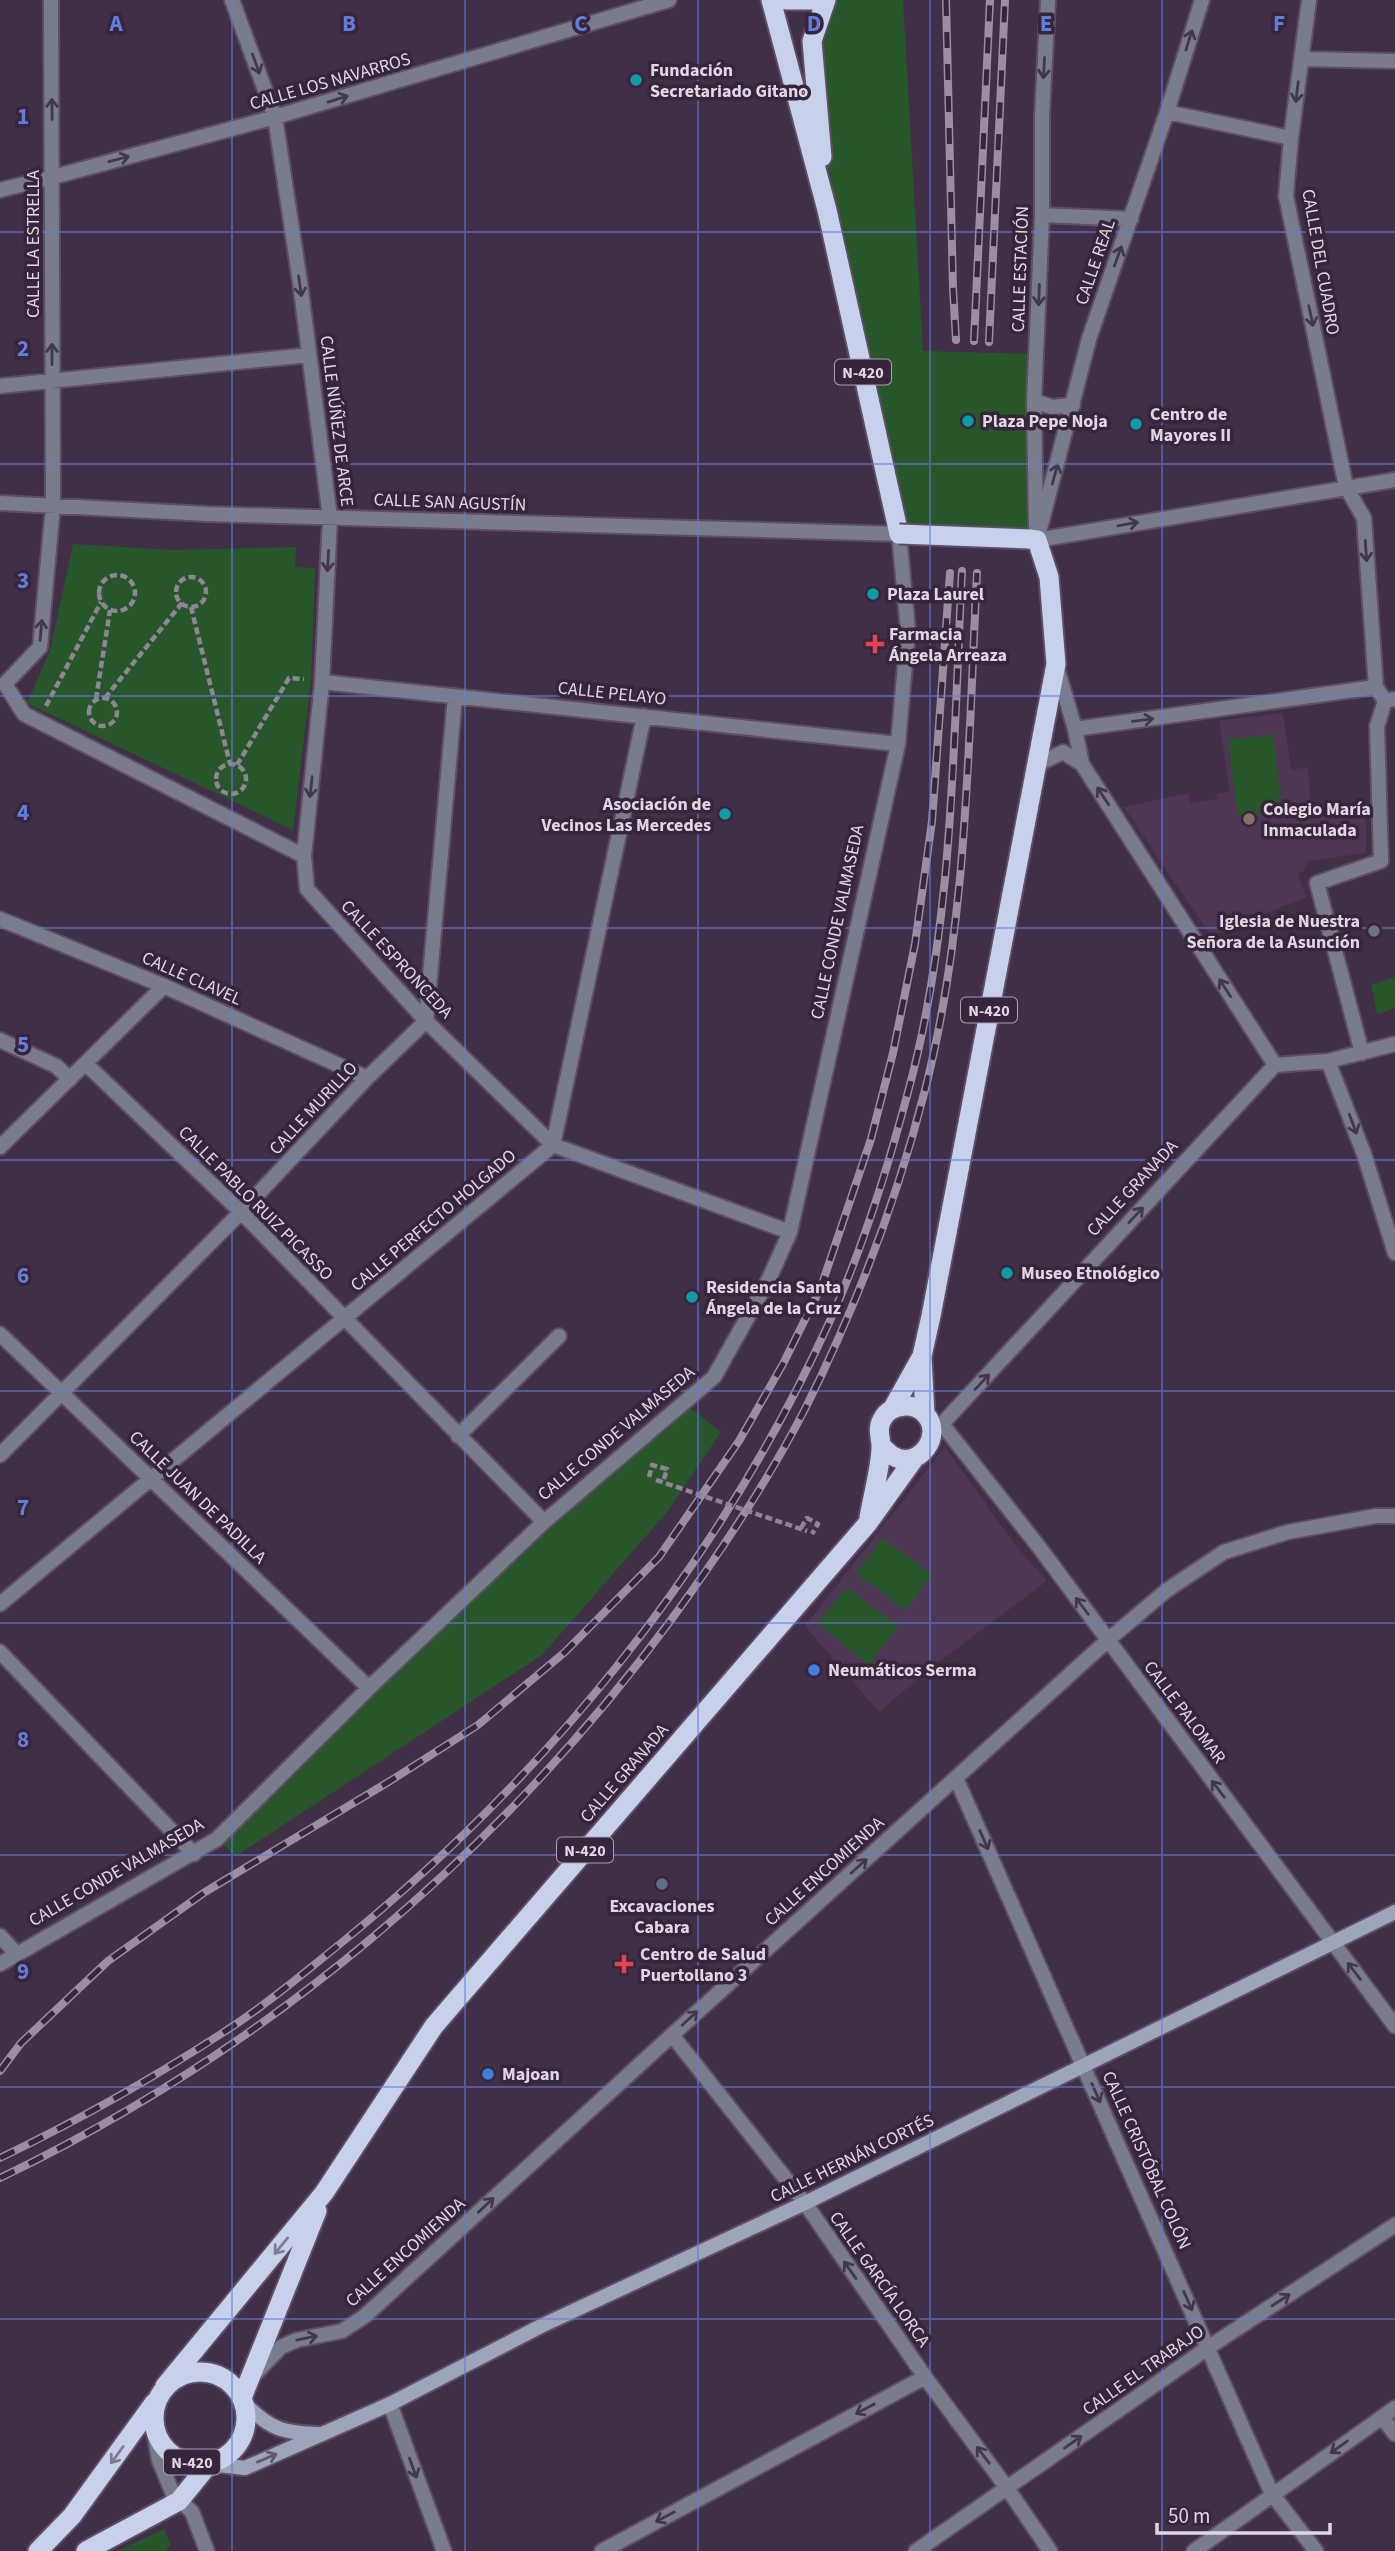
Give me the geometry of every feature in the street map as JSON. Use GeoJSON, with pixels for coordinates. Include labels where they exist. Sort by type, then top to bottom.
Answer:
{"type":"FeatureCollection","features":[{"type":"Feature","properties":{"kind":"highway","name":"N-420"},"geometry":{"type":"LineString","coordinates":[[771,0],[827,211],[899,534]]}},
{"type":"Feature","properties":{"kind":"highway"},"geometry":{"type":"LineString","coordinates":[[786,0],[813,0]]}},
{"type":"Feature","properties":{"kind":"highway","name":"N-420"},"geometry":{"type":"LineString","coordinates":[[826,0],[812,41],[827,211]]}},
{"type":"Feature","properties":{"kind":"highway"},"geometry":{"type":"LineString","coordinates":[[899,534],[1033,540]]}},
{"type":"Feature","properties":{"kind":"highway","name":"N-420"},"geometry":{"type":"LineString","coordinates":[[868,1523],[881,1446],[878,1432],[882,1418],[893,1408],[922,1356],[1056,664],[1049,577],[1033,540]]}},
{"type":"Feature","properties":{"kind":"highway","name":"N-420"},"geometry":{"type":"LineString","coordinates":[[868,1523],[914,1459],[925,1452],[931,1441],[933,1422],[922,1356]]}},
{"type":"Feature","properties":{"kind":"highway"},"geometry":{"type":"LineString","coordinates":[[893,1408],[910,1406],[933,1422]]}},
{"type":"Feature","properties":{"kind":"highway"},"geometry":{"type":"LineString","coordinates":[[881,1446],[895,1458],[914,1459]]}},
{"type":"Feature","properties":{"kind":"highway","name":"CALLE GRANADA"},"geometry":{"type":"LineString","coordinates":[[324,2193],[434,2026],[868,1523]]}},
{"type":"Feature","properties":{"kind":"highway","name":"N-420"},"geometry":{"type":"LineString","coordinates":[[244,2401],[234,2386],[221,2377],[207,2372],[192,2372],[177,2377],[161,2393],[153,2413],[153,2426],[158,2440],[180,2461],[208,2464],[234,2451],[246,2428],[244,2401],[324,2193]]}},
{"type":"Feature","properties":{"kind":"highway","name":"N-420"},"geometry":{"type":"LineString","coordinates":[[38,2551],[72,2516],[161,2393],[324,2193]]}},
{"type":"Feature","properties":{"kind":"highway","name":"N-420"},"geometry":{"type":"LineString","coordinates":[[86,2551],[178,2501],[208,2464]]}},
{"type":"Feature","properties":{"kind":"main road","name":"CALLE HERNÁN CORTÉS"},"geometry":{"type":"LineString","coordinates":[[208,2464],[245,2468],[390,2404],[541,2326],[805,2203],[1395,1912]]}},
{"type":"Feature","properties":{"kind":"main road","name":"CALLE HERNÁN CORTÉS"},"geometry":{"type":"LineString","coordinates":[[244,2401],[262,2421],[279,2430],[295,2434],[323,2434]]}},
{"type":"Feature","properties":{"kind":"street","name":"CALLE LA ESTRELLA"},"geometry":{"type":"LineString","coordinates":[[3,683],[40,647],[53,506],[51,0]]}},
{"type":"Feature","properties":{"kind":"street","name":"CALLE NÚÑEZ DE ARCE"},"geometry":{"type":"LineString","coordinates":[[232,0],[275,117],[330,518],[322,682],[303,856]]}},
{"type":"Feature","properties":{"kind":"street","name":"CALLE LOS NAVARROS"},"geometry":{"type":"LineString","coordinates":[[0,190],[275,117],[668,0]]}},
{"type":"Feature","properties":{"kind":"street","name":"CALLE ESTACIÓN"},"geometry":{"type":"LineString","coordinates":[[1033,540],[1034,401],[1048,0]]}},
{"type":"Feature","properties":{"kind":"street","name":"CALLE REAL"},"geometry":{"type":"LineString","coordinates":[[1033,540],[1073,405],[1088,339],[1167,112],[1202,0]]}},
{"type":"Feature","properties":{"kind":"street","name":"CALLE DEL CUADRO"},"geometry":{"type":"LineString","coordinates":[[1309,0],[1286,196],[1346,487],[1364,518],[1376,687]]}},
{"type":"Feature","properties":{"kind":"street"},"geometry":{"type":"LineString","coordinates":[[1302,59],[1395,61]]}},
{"type":"Feature","properties":{"kind":"street"},"geometry":{"type":"LineString","coordinates":[[1167,112],[1291,138]]}},
{"type":"Feature","properties":{"kind":"street"},"geometry":{"type":"LineString","coordinates":[[1042,215],[1131,219]]}},
{"type":"Feature","properties":{"kind":"street"},"geometry":{"type":"LineString","coordinates":[[0,386],[309,355]]}},
{"type":"Feature","properties":{"kind":"street"},"geometry":{"type":"LineString","coordinates":[[1034,401],[1052,407],[1073,405]]}},
{"type":"Feature","properties":{"kind":"street"},"geometry":{"type":"LineString","coordinates":[[1033,540],[1395,480]]}},
{"type":"Feature","properties":{"kind":"street","name":"CALLE SAN AGUSTÍN"},"geometry":{"type":"LineString","coordinates":[[0,503],[330,518],[899,534]]}},
{"type":"Feature","properties":{"kind":"street","name":"CALLE CONDE VALMASEDA"},"geometry":{"type":"LineString","coordinates":[[0,1964],[217,1839],[369,1688],[544,1521],[714,1377],[768,1281],[790,1232],[898,744],[908,629],[899,534]]}},
{"type":"Feature","properties":{"kind":"street"},"geometry":{"type":"LineString","coordinates":[[1056,664],[1082,764],[1275,1065],[1328,1061],[1395,1044]]}},
{"type":"Feature","properties":{"kind":"street","name":"CALLE PELAYO"},"geometry":{"type":"LineString","coordinates":[[322,682],[898,744]]}},
{"type":"Feature","properties":{"kind":"street"},"geometry":{"type":"LineString","coordinates":[[3,683],[24,714],[303,856]]}},
{"type":"Feature","properties":{"kind":"street"},"geometry":{"type":"LineString","coordinates":[[1075,729],[1376,687],[1390,700],[1377,726],[1381,861],[1317,883],[1362,1053]]}},
{"type":"Feature","properties":{"kind":"street"},"geometry":{"type":"LineString","coordinates":[[426,1021],[455,696]]}},
{"type":"Feature","properties":{"kind":"street"},"geometry":{"type":"LineString","coordinates":[[553,1145],[644,716]]}},
{"type":"Feature","properties":{"kind":"street"},"geometry":{"type":"LineString","coordinates":[[1036,765],[1063,752],[1082,764]]}},
{"type":"Feature","properties":{"kind":"street","name":"CALLE ESPRONCEDA"},"geometry":{"type":"LineString","coordinates":[[303,856],[307,889],[426,1021],[553,1145],[790,1232]]}},
{"type":"Feature","properties":{"kind":"street","name":"CALLE CLAVEL"},"geometry":{"type":"LineString","coordinates":[[0,919],[164,986],[367,1078]]}},
{"type":"Feature","properties":{"kind":"street"},"geometry":{"type":"LineString","coordinates":[[0,1147],[164,986]]}},
{"type":"Feature","properties":{"kind":"street","name":"CALLE MURILLO"},"geometry":{"type":"LineString","coordinates":[[0,1455],[241,1212],[367,1078],[426,1021]]}},
{"type":"Feature","properties":{"kind":"street"},"geometry":{"type":"LineString","coordinates":[[0,1040],[56,1066],[70,1079]]}},
{"type":"Feature","properties":{"kind":"street"},"geometry":{"type":"LineString","coordinates":[[1328,1061],[1364,1154],[1395,1253]]}},
{"type":"Feature","properties":{"kind":"street","name":"CALLE PABLO RUIZ PICASSO"},"geometry":{"type":"LineString","coordinates":[[86,1064],[241,1212],[544,1521]]}},
{"type":"Feature","properties":{"kind":"street","name":"CALLE GRANADA"},"geometry":{"type":"LineString","coordinates":[[933,1422],[1275,1065]]}},
{"type":"Feature","properties":{"kind":"street","name":"CALLE PERFECTO HOLGADO"},"geometry":{"type":"LineString","coordinates":[[0,1604],[553,1145]]}},
{"type":"Feature","properties":{"kind":"street","name":"CALLE JUAN DE PADILLA"},"geometry":{"type":"LineString","coordinates":[[0,1334],[369,1688]]}},
{"type":"Feature","properties":{"kind":"street"},"geometry":{"type":"LineString","coordinates":[[458,1436],[559,1336]]}},
{"type":"Feature","properties":{"kind":"street","name":"CALLE PALOMAR"},"geometry":{"type":"LineString","coordinates":[[933,1422],[1108,1640],[1395,2026]]}},
{"type":"Feature","properties":{"kind":"street","name":"CALLE ENCOMIENDA"},"geometry":{"type":"LineString","coordinates":[[253,2376],[281,2347],[297,2340],[342,2331],[365,2316],[1108,1640],[1167,1590],[1224,1552],[1288,1532],[1376,1516],[1395,1516]]}},
{"type":"Feature","properties":{"kind":"street"},"geometry":{"type":"LineString","coordinates":[[0,1652],[194,1854]]}},
{"type":"Feature","properties":{"kind":"street","name":"CALLE CRISTÓBAL COLÓN"},"geometry":{"type":"LineString","coordinates":[[956,1778],[1272,2494],[1315,2551]]}},
{"type":"Feature","properties":{"kind":"street"},"geometry":{"type":"LineString","coordinates":[[0,1936],[17,1954]]}},
{"type":"Feature","properties":{"kind":"street","name":"CALLE GARCÍA LORCA"},"geometry":{"type":"LineString","coordinates":[[672,2035],[805,2203],[1049,2551]]}},
{"type":"Feature","properties":{"kind":"street","name":"CALLE EL TRABAJO"},"geometry":{"type":"LineString","coordinates":[[916,2551],[1209,2347],[1395,2225]]}},
{"type":"Feature","properties":{"kind":"street"},"geometry":{"type":"LineString","coordinates":[[602,2551],[925,2377]]}},
{"type":"Feature","properties":{"kind":"street"},"geometry":{"type":"LineString","coordinates":[[390,2404],[444,2551]]}},
{"type":"Feature","properties":{"kind":"street"},"geometry":{"type":"LineString","coordinates":[[1194,2551],[1395,2408]]}},
{"type":"Feature","properties":{"kind":"street"},"geometry":{"type":"LineString","coordinates":[[1382,2417],[1395,2434]]}},
{"type":"Feature","properties":{"kind":"street"},"geometry":{"type":"LineString","coordinates":[[153,2426],[159,2460],[173,2494],[192,2512],[207,2551]]}},
{"type":"Feature","properties":{"kind":"path"},"geometry":{"type":"LineString","coordinates":[[38,722],[101,602],[99,590],[105,579],[117,575],[129,579],[135,589],[134,600],[121,611],[110,610],[101,602]]}},
{"type":"Feature","properties":{"kind":"path"},"geometry":{"type":"LineString","coordinates":[[186,578],[196,578],[204,584],[206,593],[202,602],[191,607],[182,603],[176,593],[178,584],[186,578]]}},
{"type":"Feature","properties":{"kind":"path"},"geometry":{"type":"LineString","coordinates":[[105,698],[182,603]]}},
{"type":"Feature","properties":{"kind":"path"},"geometry":{"type":"LineString","coordinates":[[191,607],[230,764]]}},
{"type":"Feature","properties":{"kind":"path"},"geometry":{"type":"LineString","coordinates":[[96,699],[105,698],[114,702],[118,710],[113,723],[105,727],[95,724],[90,717],[90,707],[96,699],[110,610]]}},
{"type":"Feature","properties":{"kind":"path"},"geometry":{"type":"LineString","coordinates":[[237,765],[289,678],[322,682]]}},
{"type":"Feature","properties":{"kind":"path"},"geometry":{"type":"LineString","coordinates":[[230,764],[245,771],[247,781],[242,790],[228,794],[219,789],[216,779],[219,770],[230,764]]}},
{"type":"Feature","properties":{"kind":"path"},"geometry":{"type":"LineString","coordinates":[[649,1477],[652,1465],[667,1469],[663,1482]]}},
{"type":"Feature","properties":{"kind":"path"},"geometry":{"type":"LineString","coordinates":[[656,1480],[810,1533],[818,1524],[807,1518],[801,1528]]}},
{"type":"Feature","properties":{"kind":"shaded area","name":"Colegio María Inmaculada"},"geometry":{"type":"Polygon","coordinates":[[[1283,713],[1291,770],[1308,767],[1311,806],[1366,806],[1366,853],[1308,861],[1304,871],[1298,874],[1306,897],[1211,936],[1124,807],[1188,793],[1191,803],[1217,799],[1217,794],[1230,791],[1219,721],[1283,713]]]}},
{"type":"Feature","properties":{"kind":"shaded area"},"geometry":{"type":"Polygon","coordinates":[[[945,1447],[1016,1546],[1047,1581],[928,1670],[879,1712],[805,1626],[945,1447]]]}},
{"type":"Feature","properties":{"kind":"green space"},"geometry":{"type":"Polygon","coordinates":[[[826,0],[903,0],[923,351],[1036,354],[1037,540],[899,534],[827,211],[812,41],[826,0]]]}},
{"type":"Feature","properties":{"kind":"green space"},"geometry":{"type":"Polygon","coordinates":[[[73,544],[172,550],[296,547],[295,567],[315,568],[311,680],[293,830],[27,703],[50,651],[73,544]]]}},
{"type":"Feature","properties":{"kind":"green space"},"geometry":{"type":"Polygon","coordinates":[[[1273,734],[1282,810],[1238,816],[1228,740],[1273,734]]]}},
{"type":"Feature","properties":{"kind":"green space"},"geometry":{"type":"Polygon","coordinates":[[[1395,977],[1395,1008],[1377,1014],[1371,985],[1395,977]]]}},
{"type":"Feature","properties":{"kind":"green space"},"geometry":{"type":"Polygon","coordinates":[[[684,1403],[721,1432],[667,1512],[542,1655],[236,1856],[217,1839],[369,1688],[684,1403]]]}},
{"type":"Feature","properties":{"kind":"green space"},"geometry":{"type":"Polygon","coordinates":[[[882,1538],[932,1574],[906,1610],[856,1574],[882,1538]]]}},
{"type":"Feature","properties":{"kind":"green space"},"geometry":{"type":"Polygon","coordinates":[[[847,1588],[899,1626],[868,1665],[817,1623],[847,1588]]]}},
{"type":"Feature","properties":{"kind":"green space"},"geometry":{"type":"Polygon","coordinates":[[[164,2529],[171,2545],[164,2551],[117,2551],[164,2529]]]}},
{"type":"Feature","properties":{"kind":"railway"},"geometry":{"type":"LineString","coordinates":[[946,0],[956,340]]}},
{"type":"Feature","properties":{"kind":"railway"},"geometry":{"type":"LineString","coordinates":[[974,341],[990,0]]}},
{"type":"Feature","properties":{"kind":"railway"},"geometry":{"type":"LineString","coordinates":[[989,342],[1005,0]]}},
{"type":"Feature","properties":{"kind":"railway"},"geometry":{"type":"LineString","coordinates":[[0,2158],[114,2099],[238,2022],[308,1970],[411,1883],[484,1815],[553,1742],[618,1665],[678,1585],[733,1502],[783,1415],[840,1297],[873,1210],[908,1092],[935,964],[943,898],[953,767],[962,571]]}},
{"type":"Feature","properties":{"kind":"railway"},"geometry":{"type":"LineString","coordinates":[[0,2071],[21,2043],[108,1961],[205,1892],[478,1725],[565,1652],[659,1557],[739,1441],[783,1364],[821,1287],[871,1139],[893,1053],[915,944],[932,821],[950,573]]}},
{"type":"Feature","properties":{"kind":"railway"},"geometry":{"type":"LineString","coordinates":[[0,2178],[98,2127],[192,2070],[283,2008],[370,1940],[452,1867],[530,1789],[603,1707],[671,1620],[759,1491],[824,1371],[858,1292],[902,1172],[925,1090],[939,1027],[958,898],[968,768],[977,573]]}},
{"type":"Feature","properties":{"kind":"place","name":"Fundación Secretariado Gitano"},"geometry":{"type":"Point","coordinates":[636,80]}},
{"type":"Feature","properties":{"kind":"place","name":"Plaza Pepe Noja"},"geometry":{"type":"Point","coordinates":[968,421]}},
{"type":"Feature","properties":{"kind":"place","name":"Centro de Mayores II"},"geometry":{"type":"Point","coordinates":[1136,424]}},
{"type":"Feature","properties":{"kind":"place","name":"Plaza Laurel"},"geometry":{"type":"Point","coordinates":[873,594]}},
{"type":"Feature","properties":{"kind":"place","name":"Farmacia Ángela Arreaza"},"geometry":{"type":"Point","coordinates":[875,644]}},
{"type":"Feature","properties":{"kind":"place","name":"Asociación de Vecinos Las Mercedes"},"geometry":{"type":"Point","coordinates":[725,814]}},
{"type":"Feature","properties":{"kind":"place","name":"Colegio María Inmaculada"},"geometry":{"type":"Point","coordinates":[1249,819]}},
{"type":"Feature","properties":{"kind":"place","name":"Iglesia de Nuestra Señora de la Asunción"},"geometry":{"type":"Point","coordinates":[1374,931]}},
{"type":"Feature","properties":{"kind":"place","name":"Museo Etnológico"},"geometry":{"type":"Point","coordinates":[1007,1273]}},
{"type":"Feature","properties":{"kind":"place","name":"Residencia Santa Ángela de la Cruz"},"geometry":{"type":"Point","coordinates":[692,1297]}},
{"type":"Feature","properties":{"kind":"place","name":"Neumáticos Serma"},"geometry":{"type":"Point","coordinates":[814,1670]}},
{"type":"Feature","properties":{"kind":"place","name":"Excavaciones Cabara"},"geometry":{"type":"Point","coordinates":[662,1884]}},
{"type":"Feature","properties":{"kind":"place","name":"Centro de Salud Puertollano 3"},"geometry":{"type":"Point","coordinates":[624,1964]}},
{"type":"Feature","properties":{"kind":"place","name":"Majoan"},"geometry":{"type":"Point","coordinates":[488,2074]}}]}
